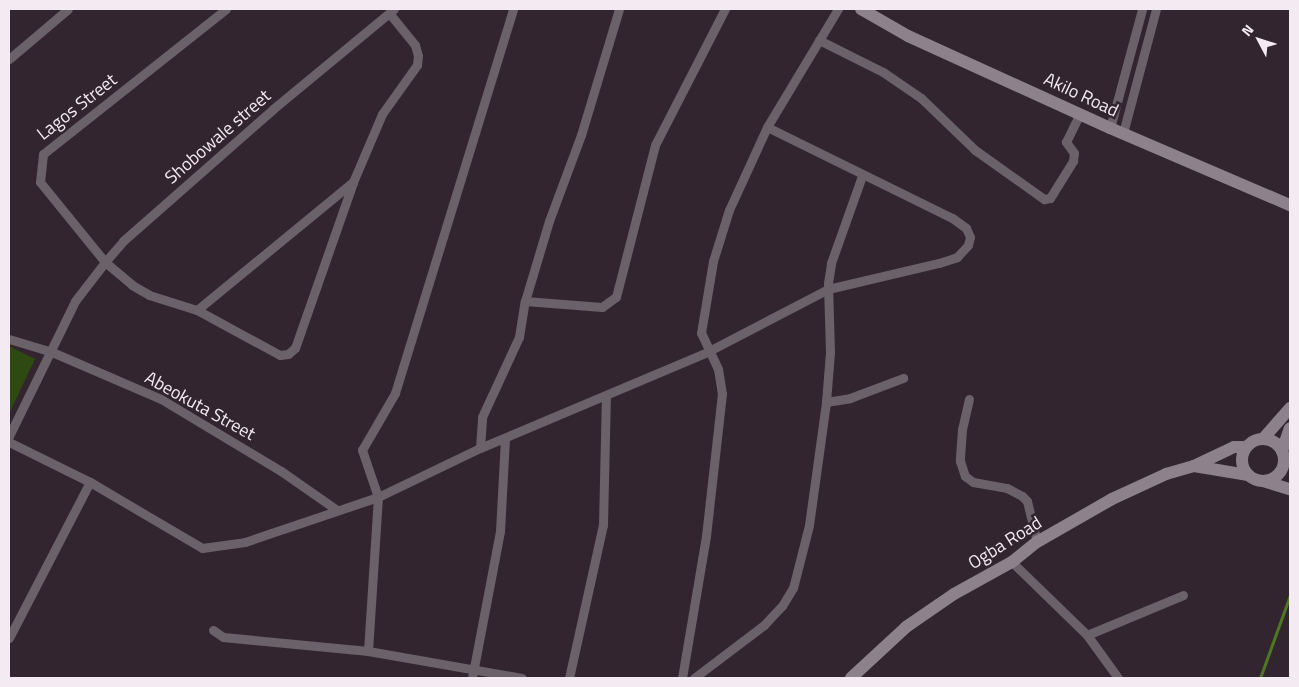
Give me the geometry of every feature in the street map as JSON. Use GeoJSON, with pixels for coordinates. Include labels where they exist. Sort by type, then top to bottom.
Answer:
{"type":"FeatureCollection","features":[{"type":"Feature","properties":{"kind":"main road","name":"Akilo Road"},"geometry":{"type":"LineString","coordinates":[[861,9],[908,36],[1110,128],[1290,205]]}},
{"type":"Feature","properties":{"kind":"main road"},"geometry":{"type":"LineString","coordinates":[[1290,408],[1263,438],[1246,447],[1242,465],[1248,475],[1290,489]]}},
{"type":"Feature","properties":{"kind":"main road"},"geometry":{"type":"LineString","coordinates":[[1263,481],[1278,474],[1285,459],[1290,428]]}},
{"type":"Feature","properties":{"kind":"main road"},"geometry":{"type":"LineString","coordinates":[[1263,438],[1274,442],[1285,459]]}},
{"type":"Feature","properties":{"kind":"main road","name":"Ogba Road"},"geometry":{"type":"LineString","coordinates":[[851,678],[906,627],[954,594],[1012,562],[1037,542],[1112,499],[1166,474],[1194,466],[1234,447],[1246,447]]}},
{"type":"Feature","properties":{"kind":"main road","name":"Ogba Road"},"geometry":{"type":"LineString","coordinates":[[1194,466],[1248,475]]}},
{"type":"Feature","properties":{"kind":"street"},"geometry":{"type":"LineString","coordinates":[[9,59],[68,9]]}},
{"type":"Feature","properties":{"kind":"street","name":"Lagos Street"},"geometry":{"type":"LineString","coordinates":[[226,9],[43,154],[40,182],[104,262],[121,276],[149,295],[197,310],[280,355],[288,354],[295,348],[353,182],[382,114],[417,65],[418,56],[415,45],[392,11]]}},
{"type":"Feature","properties":{"kind":"street"},"geometry":{"type":"LineString","coordinates":[[368,651],[378,497],[362,450],[395,393],[513,9]]}},
{"type":"Feature","properties":{"kind":"street"},"geometry":{"type":"LineString","coordinates":[[480,448],[482,417],[519,337],[525,301],[549,221],[582,135],[618,9]]}},
{"type":"Feature","properties":{"kind":"street"},"geometry":{"type":"LineString","coordinates":[[525,301],[602,307],[616,297],[655,145],[725,9]]}},
{"type":"Feature","properties":{"kind":"street"},"geometry":{"type":"LineString","coordinates":[[682,678],[706,536],[722,394],[718,369],[707,352],[700,325],[718,240],[767,128],[838,9]]}},
{"type":"Feature","properties":{"kind":"street"},"geometry":{"type":"LineString","coordinates":[[1110,128],[1142,9]]}},
{"type":"Feature","properties":{"kind":"street"},"geometry":{"type":"LineString","coordinates":[[1123,133],[1156,9]]}},
{"type":"Feature","properties":{"kind":"street","name":"Shobowale street"},"geometry":{"type":"LineString","coordinates":[[9,436],[52,352],[75,301],[104,262],[124,241],[273,109],[392,11]]}},
{"type":"Feature","properties":{"kind":"street"},"geometry":{"type":"LineString","coordinates":[[819,40],[883,72],[921,98],[975,150],[1044,199],[1050,198],[1073,161],[1074,153],[1066,142],[1080,113]]}},
{"type":"Feature","properties":{"kind":"street"},"geometry":{"type":"LineString","coordinates":[[9,442],[90,482],[202,548],[245,542],[378,497],[480,448],[707,352],[828,290],[957,257],[969,241],[966,228],[952,218],[862,176],[767,128]]}},
{"type":"Feature","properties":{"kind":"street"},"geometry":{"type":"LineString","coordinates":[[694,678],[764,625],[782,606],[793,588],[809,526],[826,402],[830,337],[828,290],[830,263],[862,176]]}},
{"type":"Feature","properties":{"kind":"street"},"geometry":{"type":"LineString","coordinates":[[197,310],[353,182]]}},
{"type":"Feature","properties":{"kind":"street","name":"Abeokuta Street"},"geometry":{"type":"LineString","coordinates":[[9,339],[52,352],[161,399],[281,471],[336,510]]}},
{"type":"Feature","properties":{"kind":"street"},"geometry":{"type":"LineString","coordinates":[[826,402],[850,398],[903,378]]}},
{"type":"Feature","properties":{"kind":"street"},"geometry":{"type":"LineString","coordinates":[[569,678],[603,525],[606,396]]}},
{"type":"Feature","properties":{"kind":"street"},"geometry":{"type":"LineString","coordinates":[[969,399],[962,430],[960,461],[965,476],[973,482],[1007,488],[1022,496],[1027,501],[1037,542]]}},
{"type":"Feature","properties":{"kind":"street"},"geometry":{"type":"LineString","coordinates":[[472,675],[500,532],[505,438]]}},
{"type":"Feature","properties":{"kind":"street"},"geometry":{"type":"LineString","coordinates":[[9,638],[90,482]]}},
{"type":"Feature","properties":{"kind":"street"},"geometry":{"type":"LineString","coordinates":[[1012,562],[1087,636],[1118,678]]}},
{"type":"Feature","properties":{"kind":"street"},"geometry":{"type":"LineString","coordinates":[[1087,636],[1183,595]]}},
{"type":"Feature","properties":{"kind":"street"},"geometry":{"type":"LineString","coordinates":[[213,630],[224,637],[368,651],[472,675],[522,678]]}},
{"type":"Feature","properties":{"kind":"green space"},"geometry":{"type":"Polygon","coordinates":[[[9,346],[35,359],[9,414],[9,346]]]}},
{"type":"Feature","properties":{"kind":"waterway"},"geometry":{"type":"LineString","coordinates":[[1260,678],[1290,595]]}}]}
